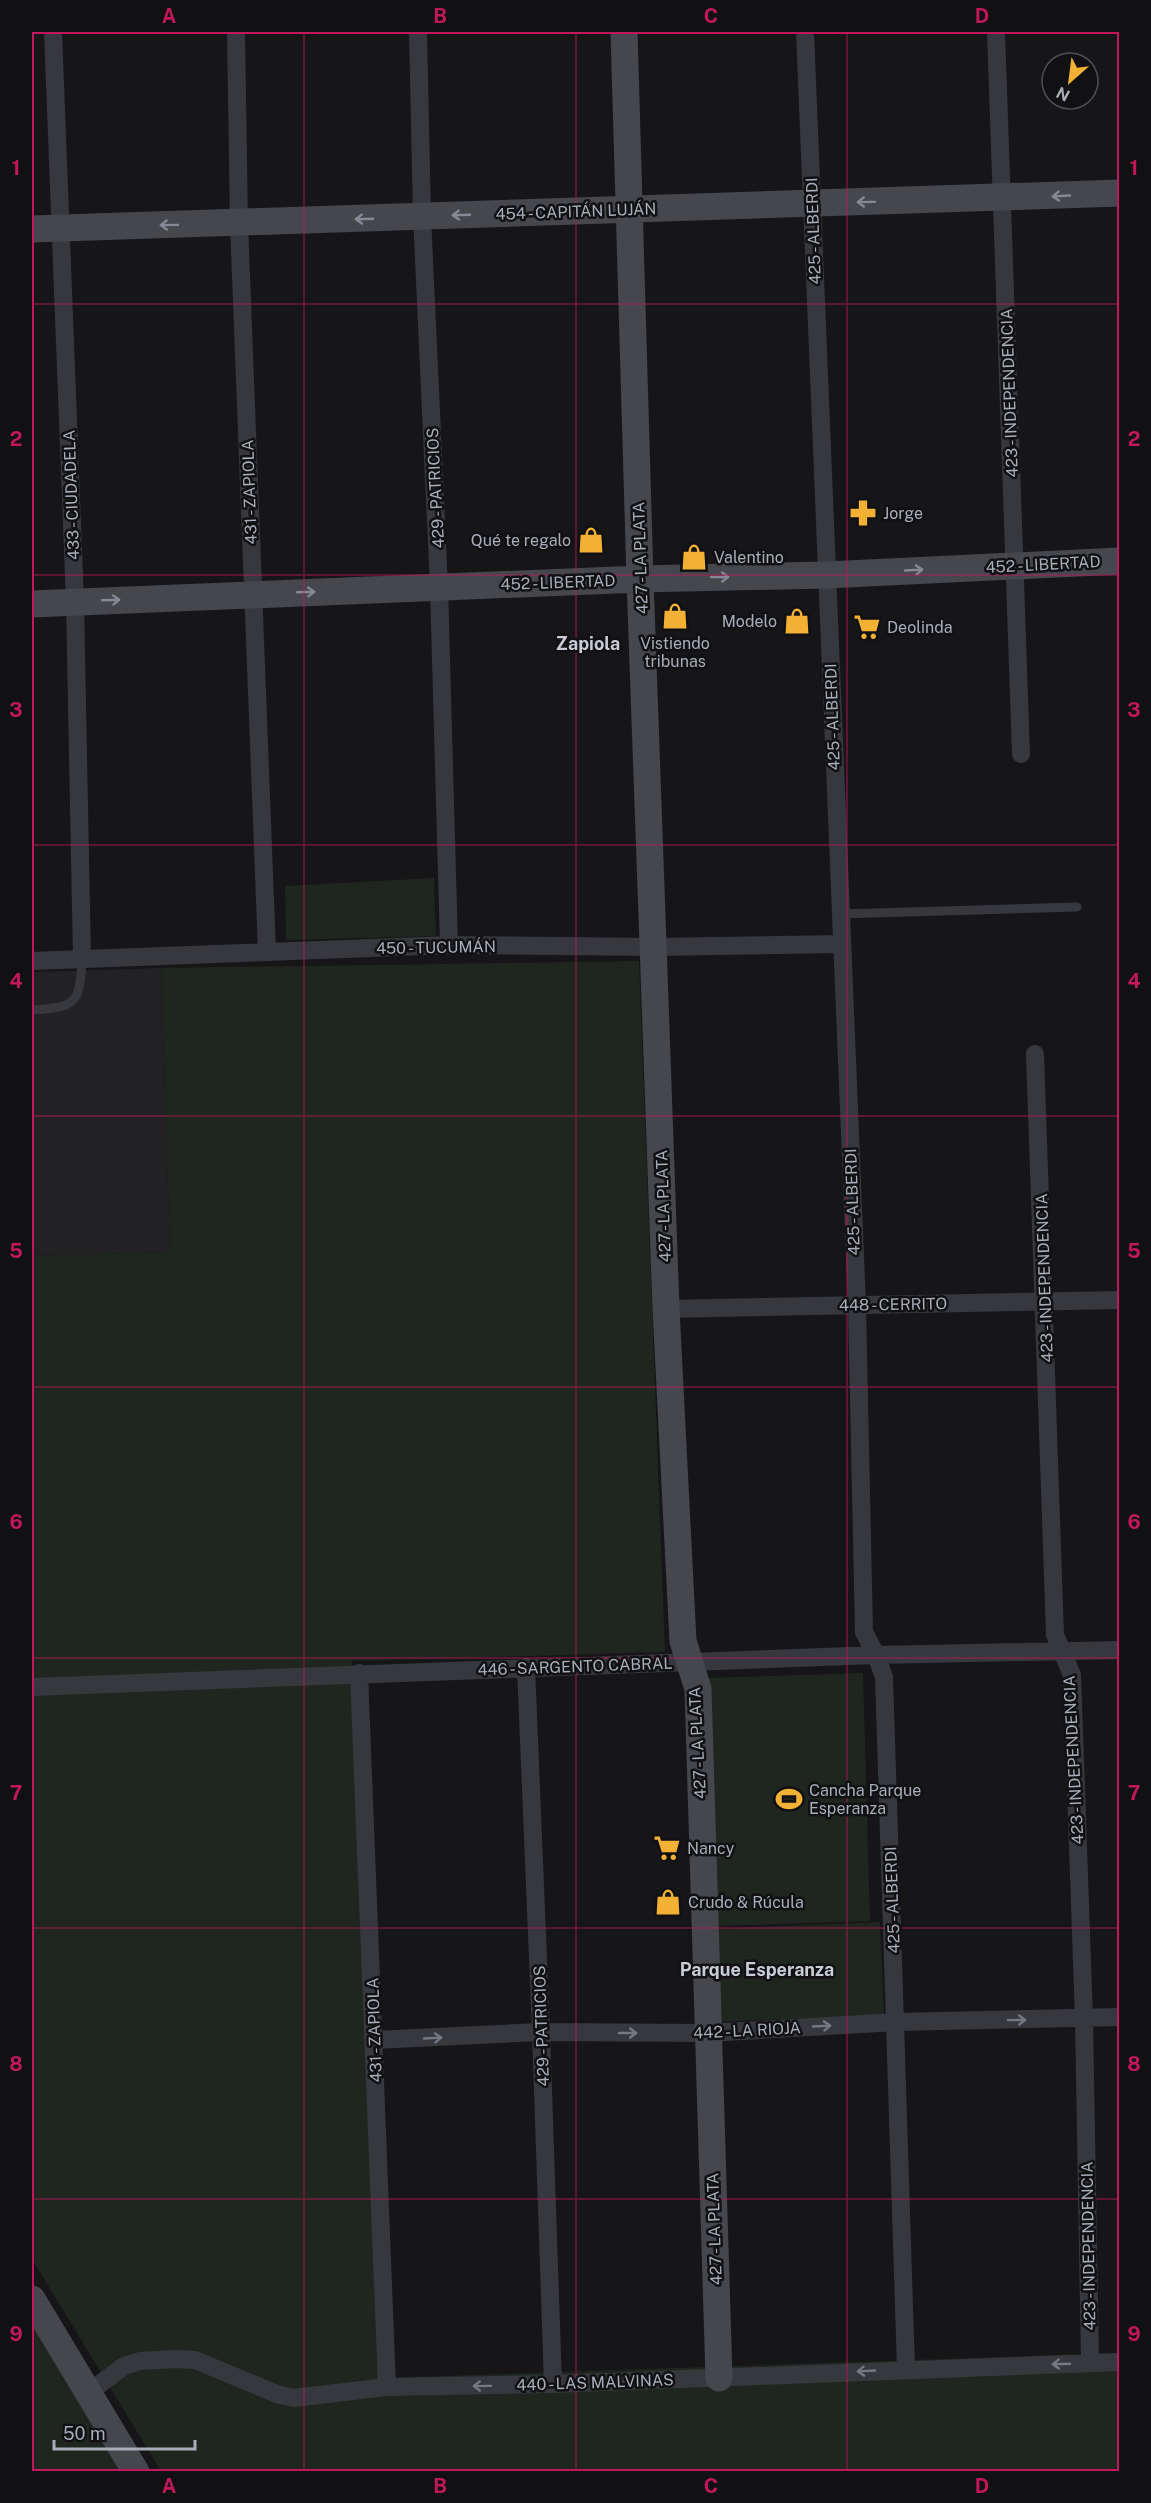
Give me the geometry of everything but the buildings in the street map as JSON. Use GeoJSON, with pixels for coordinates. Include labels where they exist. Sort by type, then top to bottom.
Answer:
{"type":"FeatureCollection","features":[{"type":"Feature","properties":{"kind":"street","name":"433 - CIUDADELA"},"geometry":{"type":"LineString","coordinates":[[53,32],[75,602],[82,959]]}},
{"type":"Feature","properties":{"kind":"street","name":"431 - ZAPIOLA"},"geometry":{"type":"LineString","coordinates":[[236,32],[239,224],[267,952]]}},
{"type":"Feature","properties":{"kind":"street","name":"429 - PATRICIOS"},"geometry":{"type":"LineString","coordinates":[[418,32],[422,216],[440,587],[448,945]]}},
{"type":"Feature","properties":{"kind":"street","name":"427 - LA PLATA"},"geometry":{"type":"LineString","coordinates":[[624,32],[640,579],[655,947],[666,1309],[683,1641],[698,1689],[719,2378]]}},
{"type":"Feature","properties":{"kind":"street","name":"425 - ALBERDI"},"geometry":{"type":"LineString","coordinates":[[805,32],[857,1305],[864,1632],[876,1654],[884,1677],[897,2022],[906,2369]]}},
{"type":"Feature","properties":{"kind":"street","name":"423 - INDEPENDENCIA"},"geometry":{"type":"LineString","coordinates":[[996,32],[1021,754]]}},
{"type":"Feature","properties":{"kind":"street","name":"454 - CAPITÁN LUJÁN"},"geometry":{"type":"LineString","coordinates":[[32,229],[239,224],[812,203],[1002,199],[1119,193]]}},
{"type":"Feature","properties":{"kind":"street","name":"452 - LIBERTAD"},"geometry":{"type":"LineString","coordinates":[[32,604],[640,579],[826,575],[1119,561]]}},
{"type":"Feature","properties":{"kind":"street","name":"450 - TUCUMÁN"},"geometry":{"type":"LineString","coordinates":[[32,961],[448,945],[655,947],[842,944]]}},
{"type":"Feature","properties":{"kind":"street","name":"423 - INDEPENDENCIA"},"geometry":{"type":"LineString","coordinates":[[1035,1054],[1055,1635],[1072,1675],[1084,2019],[1090,2362]]}},
{"type":"Feature","properties":{"kind":"street","name":"448 - CERRITO"},"geometry":{"type":"LineString","coordinates":[[666,1309],[1119,1299]]}},
{"type":"Feature","properties":{"kind":"street","name":"446 - SARGENTO CABRAL"},"geometry":{"type":"LineString","coordinates":[[32,1687],[876,1654],[1119,1650]]}},
{"type":"Feature","properties":{"kind":"street","name":"429 - PATRICIOS"},"geometry":{"type":"LineString","coordinates":[[526,1667],[553,2384]]}},
{"type":"Feature","properties":{"kind":"street","name":"431 - ZAPIOLA"},"geometry":{"type":"LineString","coordinates":[[359,1673],[387,2388]]}},
{"type":"Feature","properties":{"kind":"street","name":"442 - LA RIOJA"},"geometry":{"type":"LineString","coordinates":[[374,2040],[541,2032],[707,2033],[897,2022],[1119,2017]]}},
{"type":"Feature","properties":{"kind":"street"},"geometry":{"type":"LineString","coordinates":[[32,2299],[136,2472]]}},
{"type":"Feature","properties":{"kind":"street","name":"440 - LAS MALVINAS"},"geometry":{"type":"LineString","coordinates":[[88,2393],[124,2366],[140,2361],[195,2360],[292,2398],[387,2388],[553,2384],[1119,2362]]}},
{"type":"Feature","properties":{"kind":"lane"},"geometry":{"type":"LineString","coordinates":[[840,914],[1077,908]]}},
{"type":"Feature","properties":{"kind":"lane"},"geometry":{"type":"LineString","coordinates":[[32,1010],[54,1009],[69,1004],[80,991],[82,959]]}},
{"type":"Feature","properties":{"kind":"shaded area"},"geometry":{"type":"Polygon","coordinates":[[[434,878],[436,936],[286,940],[285,886],[434,878]]]}},
{"type":"Feature","properties":{"kind":"shaded area"},"geometry":{"type":"Polygon","coordinates":[[[639,961],[665,1652],[352,1661],[382,2378],[1119,2353],[1119,2471],[161,2471],[32,2259],[32,1256],[170,1252],[161,968],[639,961]]]}},
{"type":"Feature","properties":{"kind":"shaded area"},"geometry":{"type":"Polygon","coordinates":[[[161,968],[170,1252],[32,1256],[32,972],[161,968]]]}},
{"type":"Feature","properties":{"kind":"shaded area","name":"Cancha Parque Esperanza"},"geometry":{"type":"Polygon","coordinates":[[[863,1673],[870,1921],[715,1926],[706,1678],[863,1673]]]}},
{"type":"Feature","properties":{"kind":"shaded area"},"geometry":{"type":"Polygon","coordinates":[[[880,1922],[884,2015],[717,2022],[712,1929],[880,1922]]]}},
{"type":"Feature","properties":{"kind":"shaded area"},"geometry":{"type":"Polygon","coordinates":[[[32,2325],[127,2471],[32,2471],[32,2325]]]}},
{"type":"Feature","properties":{"kind":"place","name":"Jorge"},"geometry":{"type":"Point","coordinates":[863,513]}},
{"type":"Feature","properties":{"kind":"place","name":"Qué te regalo"},"geometry":{"type":"Point","coordinates":[591,540]}},
{"type":"Feature","properties":{"kind":"place","name":"Valentino"},"geometry":{"type":"Point","coordinates":[694,557]}},
{"type":"Feature","properties":{"kind":"place","name":"Vistiendo tribunas"},"geometry":{"type":"Point","coordinates":[675,616]}},
{"type":"Feature","properties":{"kind":"place","name":"Modelo"},"geometry":{"type":"Point","coordinates":[797,621]}},
{"type":"Feature","properties":{"kind":"place","name":"Deolinda"},"geometry":{"type":"Point","coordinates":[867,627]}},
{"type":"Feature","properties":{"kind":"place","name":"Cancha Parque Esperanza"},"geometry":{"type":"Point","coordinates":[789,1799]}},
{"type":"Feature","properties":{"kind":"place","name":"Nancy"},"geometry":{"type":"Point","coordinates":[667,1848]}},
{"type":"Feature","properties":{"kind":"place","name":"Crudo & Rúcula"},"geometry":{"type":"Point","coordinates":[668,1902]}},
{"type":"Feature","properties":{"kind":"district","name":"Zapiola"},"geometry":{"type":"Point","coordinates":[588,644]}},
{"type":"Feature","properties":{"kind":"district","name":"Parque Esperanza"},"geometry":{"type":"Point","coordinates":[757,1970]}}]}
